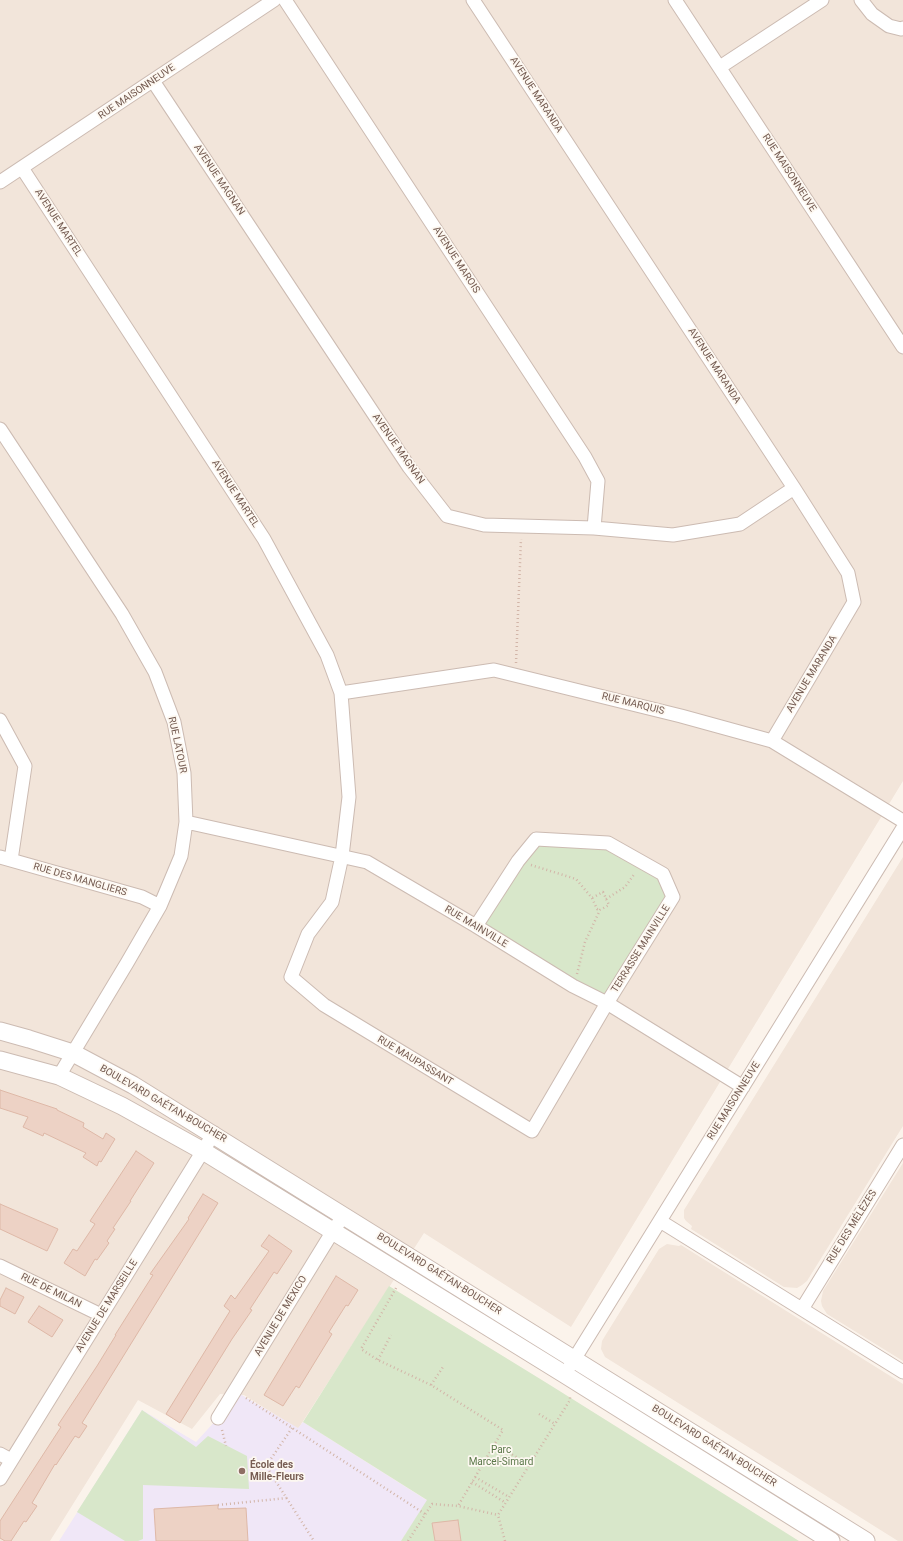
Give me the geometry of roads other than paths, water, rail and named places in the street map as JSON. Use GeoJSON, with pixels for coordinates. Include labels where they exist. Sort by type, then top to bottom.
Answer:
{"type":"FeatureCollection","features":[{"type":"Feature","properties":{"kind":"street","name":"RUE MAISONNEUVE"},"geometry":{"type":"LineString","coordinates":[[0,182],[274,0]]}},
{"type":"Feature","properties":{"kind":"street","name":"AVENUE MAROIS"},"geometry":{"type":"LineString","coordinates":[[285,0],[585,457],[598,481],[594,528]]}},
{"type":"Feature","properties":{"kind":"street","name":"AVENUE MARANDA"},"geometry":{"type":"LineString","coordinates":[[474,0],[794,488],[848,573],[854,602],[772,741]]}},
{"type":"Feature","properties":{"kind":"street","name":"RUE MAISONNEUVE"},"geometry":{"type":"LineString","coordinates":[[675,0],[903,347]]}},
{"type":"Feature","properties":{"kind":"street"},"geometry":{"type":"LineString","coordinates":[[720,67],[822,0]]}},
{"type":"Feature","properties":{"kind":"street"},"geometry":{"type":"LineString","coordinates":[[861,0],[872,14],[889,26],[901,29],[903,28]]}},
{"type":"Feature","properties":{"kind":"street","name":"AVENUE MAGNAN"},"geometry":{"type":"LineString","coordinates":[[153,81],[409,467],[447,516],[484,525],[594,528],[673,535],[740,524],[794,488]]}},
{"type":"Feature","properties":{"kind":"street","name":"AVENUE MARTEL"},"geometry":{"type":"LineString","coordinates":[[22,168],[264,538],[326,655],[341,693],[348,797],[342,856]]}},
{"type":"Feature","properties":{"kind":"street","name":"RUE LATOUR"},"geometry":{"type":"LineString","coordinates":[[0,429],[122,614],[155,672],[174,722],[184,773],[186,822],[182,856],[160,906],[59,1076]]}},
{"type":"Feature","properties":{"kind":"street","name":"RUE MARQUIS"},"geometry":{"type":"LineString","coordinates":[[341,693],[494,670],[516,675],[681,716],[772,741],[903,821]]}},
{"type":"Feature","properties":{"kind":"street"},"geometry":{"type":"LineString","coordinates":[[0,720],[25,766],[6,858]]}},
{"type":"Feature","properties":{"kind":"street","name":"RUE MAINVILLE"},"geometry":{"type":"LineString","coordinates":[[186,822],[367,862],[476,926],[573,986],[607,1003],[743,1087]]}},
{"type":"Feature","properties":{"kind":"street","name":"RUE MAISONNEUVE"},"geometry":{"type":"LineString","coordinates":[[564,1374],[903,828]]}},
{"type":"Feature","properties":{"kind":"street","name":"TERRASSE MAINVILLE"},"geometry":{"type":"LineString","coordinates":[[476,926],[518,861],[536,839],[608,843],[663,874],[674,897],[607,1003]]}},
{"type":"Feature","properties":{"kind":"street","name":"RUE MAUPASSANT"},"geometry":{"type":"LineString","coordinates":[[342,856],[332,902],[308,934],[291,977],[324,1005],[532,1131],[607,1003]]}},
{"type":"Feature","properties":{"kind":"street","name":"RUE DES MANGLIERS"},"geometry":{"type":"LineString","coordinates":[[6,858],[142,897],[160,906]]}},
{"type":"Feature","properties":{"kind":"street","name":"BOULEVARD GAÉTAN-BOUCHER"},"geometry":{"type":"LineString","coordinates":[[0,1031],[73,1053],[133,1084],[575,1358],[866,1541]]}},
{"type":"Feature","properties":{"kind":"street","name":"BOULEVARD GAÉTAN-BOUCHER"},"geometry":{"type":"LineString","coordinates":[[0,1060],[59,1076],[122,1106],[203,1152],[564,1374],[831,1541]]}},
{"type":"Feature","properties":{"kind":"street","name":"AVENUE DE MARSEILLE"},"geometry":{"type":"LineString","coordinates":[[0,1479],[6,1457],[101,1316],[214,1133]]}},
{"type":"Feature","properties":{"kind":"street","name":"RUE DES MÉLÈZES"},"geometry":{"type":"LineString","coordinates":[[802,1309],[903,1145]]}},
{"type":"Feature","properties":{"kind":"street","name":"AVENUE DE MEXICO"},"geometry":{"type":"LineString","coordinates":[[218,1418],[344,1215]]}},
{"type":"Feature","properties":{"kind":"street"},"geometry":{"type":"LineString","coordinates":[[660,1221],[903,1372]]}},
{"type":"Feature","properties":{"kind":"street","name":"RUE DE MILAN"},"geometry":{"type":"LineString","coordinates":[[0,1266],[101,1316]]}},
{"type":"Feature","properties":{"kind":"place","name":"École des Mille-Fleurs"},"geometry":{"type":"Point","coordinates":[242,1471]}},
{"type":"Feature","properties":{"kind":"park label","name":"Parc Marcel-Simard"},"geometry":{"type":"Point","coordinates":[501,1456]}}]}
